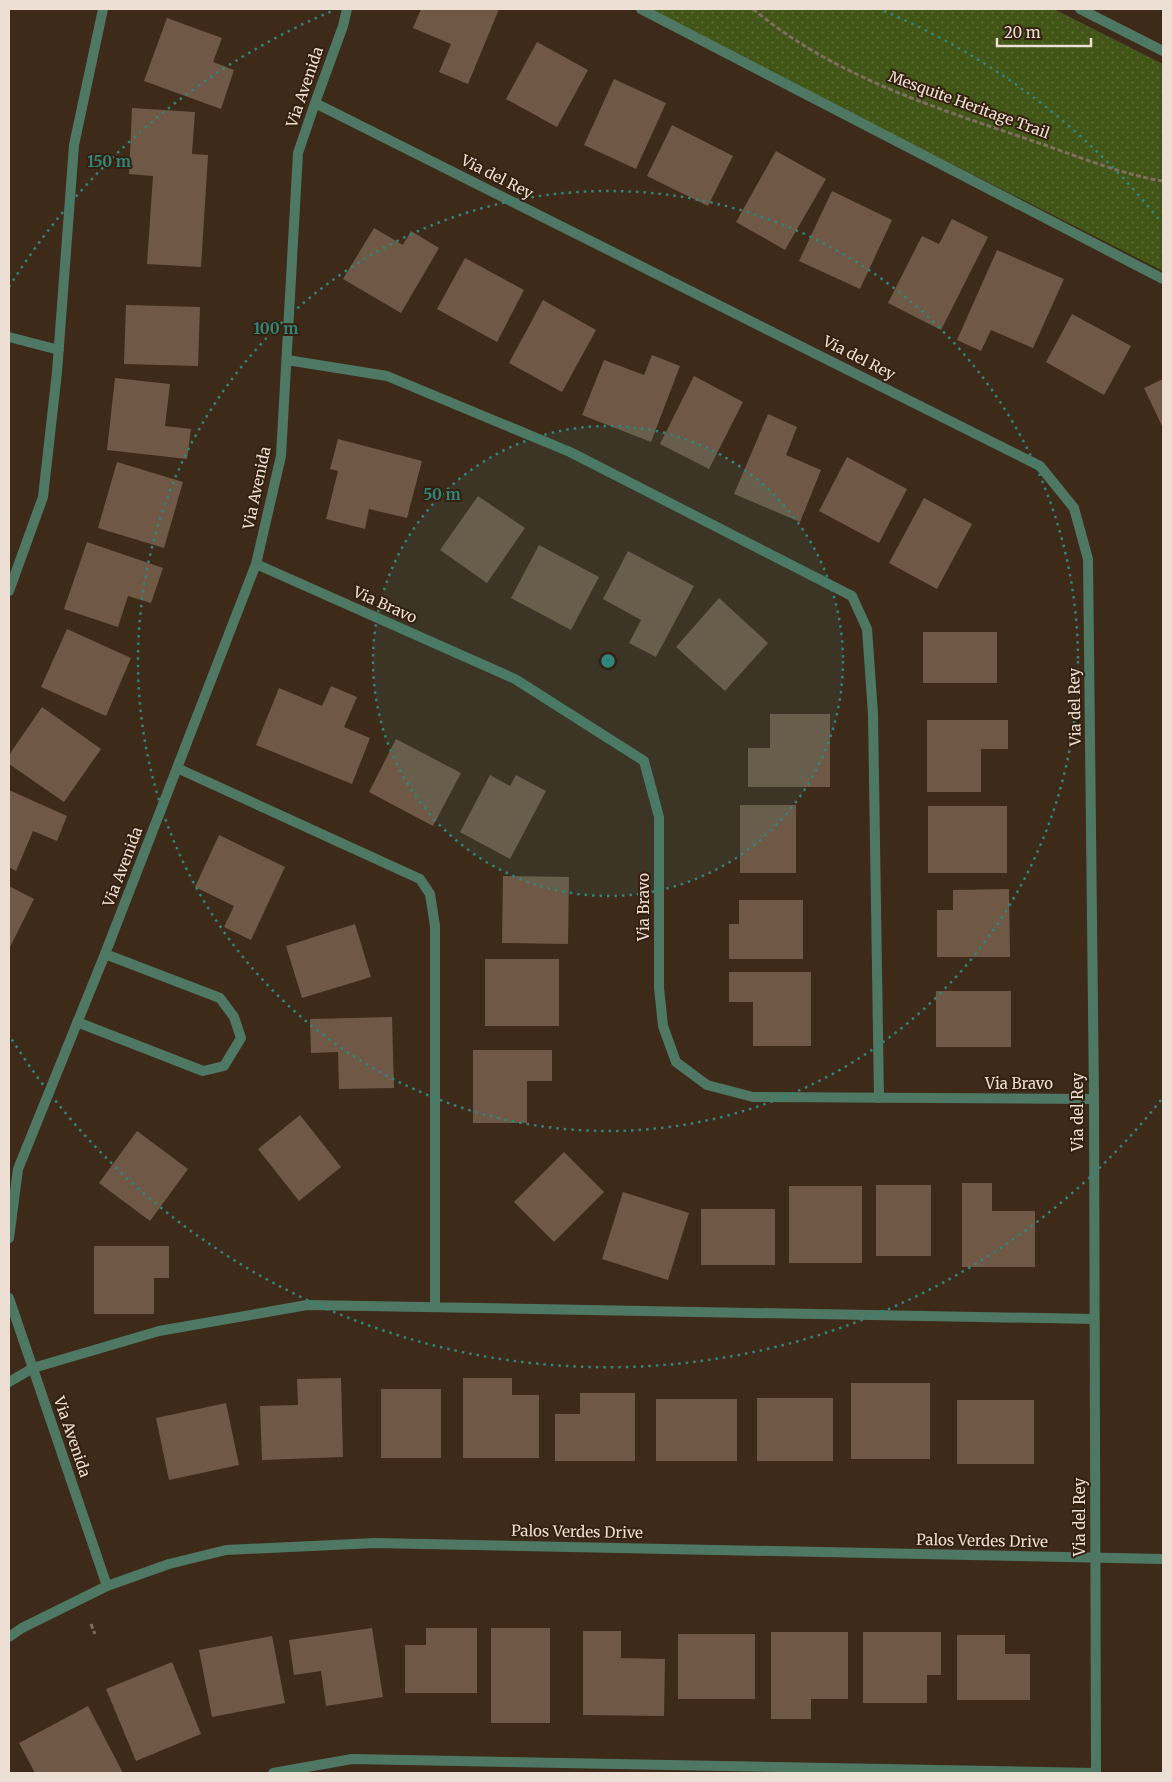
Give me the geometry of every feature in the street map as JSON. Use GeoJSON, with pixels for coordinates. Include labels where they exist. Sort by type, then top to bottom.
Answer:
{"type":"FeatureCollection","features":[{"type":"Feature","properties":{"kind":"street"},"geometry":{"type":"LineString","coordinates":[[9,591],[43,497],[59,350],[74,145],[103,9]]}},
{"type":"Feature","properties":{"kind":"street","name":"Via Avenida"},"geometry":{"type":"LineString","coordinates":[[9,1238],[18,1169],[105,954],[256,564],[281,456],[298,154],[314,103],[343,26],[347,9]]}},
{"type":"Feature","properties":{"kind":"street"},"geometry":{"type":"LineString","coordinates":[[641,9],[1163,279]]}},
{"type":"Feature","properties":{"kind":"street"},"geometry":{"type":"LineString","coordinates":[[1080,9],[1163,50]]}},
{"type":"Feature","properties":{"kind":"street","name":"Via del Rey"},"geometry":{"type":"LineString","coordinates":[[314,103],[1040,466],[1074,508],[1088,559],[1094,1099],[1096,1773]]}},
{"type":"Feature","properties":{"kind":"street"},"geometry":{"type":"LineString","coordinates":[[9,337],[59,350]]}},
{"type":"Feature","properties":{"kind":"street"},"geometry":{"type":"LineString","coordinates":[[287,360],[386,376],[570,452],[852,596],[867,629],[873,714],[879,1098]]}},
{"type":"Feature","properties":{"kind":"street","name":"Via Bravo"},"geometry":{"type":"LineString","coordinates":[[256,564],[515,679],[644,761],[659,817],[659,988],[663,1026],[676,1062],[707,1085],[753,1097],[1094,1099]]}},
{"type":"Feature","properties":{"kind":"street"},"geometry":{"type":"LineString","coordinates":[[177,768],[420,879],[430,894],[435,936],[435,1307]]}},
{"type":"Feature","properties":{"kind":"street"},"geometry":{"type":"LineString","coordinates":[[77,1022],[203,1071],[224,1066],[241,1038],[234,1017],[220,998],[105,954]]}},
{"type":"Feature","properties":{"kind":"street","name":"Via Avenida"},"geometry":{"type":"LineString","coordinates":[[9,1298],[107,1586]]}},
{"type":"Feature","properties":{"kind":"street"},"geometry":{"type":"LineString","coordinates":[[9,1382],[33,1368],[158,1331],[307,1305],[1094,1319]]}},
{"type":"Feature","properties":{"kind":"street","name":"Palos Verdes Drive"},"geometry":{"type":"LineString","coordinates":[[9,1637],[22,1628],[107,1586],[169,1564],[226,1550],[374,1543],[1163,1558]]}},
{"type":"Feature","properties":{"kind":"street"},"geometry":{"type":"LineString","coordinates":[[273,1773],[352,1759],[1096,1773]]}},
{"type":"Feature","properties":{"kind":"path","name":"Mesquite Heritage Trail"},"geometry":{"type":"LineString","coordinates":[[753,9],[767,21],[843,68],[916,101],[1136,175],[1163,181]]}},
{"type":"Feature","properties":{"kind":"path"},"geometry":{"type":"LineString","coordinates":[[91,1624],[95,1634]]}},
{"type":"Feature","properties":{"kind":"green space"},"geometry":{"type":"Polygon","coordinates":[[[647,9],[1054,9],[1163,64],[1163,271],[647,9]]]}},
{"type":"Feature","properties":{"kind":"building"},"geometry":{"type":"Polygon","coordinates":[[[421,9],[499,9],[468,84],[439,72],[451,44],[413,28],[421,9]]]}},
{"type":"Feature","properties":{"kind":"building"},"geometry":{"type":"Polygon","coordinates":[[[167,18],[222,38],[213,62],[234,70],[221,109],[144,81],[167,18]]]}},
{"type":"Feature","properties":{"kind":"building"},"geometry":{"type":"Polygon","coordinates":[[[537,42],[588,70],[557,127],[506,99],[537,42]]]}},
{"type":"Feature","properties":{"kind":"building"},"geometry":{"type":"Polygon","coordinates":[[[614,79],[666,103],[636,169],[584,145],[614,79]]]}},
{"type":"Feature","properties":{"kind":"building"},"geometry":{"type":"Polygon","coordinates":[[[132,108],[195,112],[192,154],[208,155],[201,267],[147,264],[153,176],[129,174],[132,108]]]}},
{"type":"Feature","properties":{"kind":"building"},"geometry":{"type":"Polygon","coordinates":[[[672,125],[733,156],[708,206],[647,176],[672,125]]]}},
{"type":"Feature","properties":{"kind":"building"},"geometry":{"type":"Polygon","coordinates":[[[776,151],[826,179],[785,250],[736,222],[776,151]]]}},
{"type":"Feature","properties":{"kind":"building"},"geometry":{"type":"Polygon","coordinates":[[[832,191],[892,220],[860,289],[799,261],[832,191]]]}},
{"type":"Feature","properties":{"kind":"building"},"geometry":{"type":"Polygon","coordinates":[[[952,219],[988,237],[941,330],[888,303],[922,236],[939,244],[952,219]]]}},
{"type":"Feature","properties":{"kind":"building"},"geometry":{"type":"Polygon","coordinates":[[[374,228],[403,245],[411,231],[439,248],[401,313],[343,279],[374,228]]]}},
{"type":"Feature","properties":{"kind":"building"},"geometry":{"type":"Polygon","coordinates":[[[997,250],[1064,279],[1033,348],[991,330],[981,351],[957,340],[997,250]]]}},
{"type":"Feature","properties":{"kind":"building"},"geometry":{"type":"Polygon","coordinates":[[[465,258],[524,290],[497,342],[437,309],[465,258]]]}},
{"type":"Feature","properties":{"kind":"building"},"geometry":{"type":"Polygon","coordinates":[[[543,300],[596,330],[562,392],[509,363],[543,300]]]}},
{"type":"Feature","properties":{"kind":"building"},"geometry":{"type":"Polygon","coordinates":[[[126,305],[200,307],[198,366],[124,364],[126,305]]]}},
{"type":"Feature","properties":{"kind":"building"},"geometry":{"type":"Polygon","coordinates":[[[1072,314],[1131,346],[1104,395],[1046,362],[1072,314]]]}},
{"type":"Feature","properties":{"kind":"building"},"geometry":{"type":"Polygon","coordinates":[[[652,355],[680,366],[651,442],[582,415],[604,360],[644,375],[652,355]]]}},
{"type":"Feature","properties":{"kind":"building"},"geometry":{"type":"Polygon","coordinates":[[[694,376],[743,402],[709,469],[660,444],[694,376]]]}},
{"type":"Feature","properties":{"kind":"building"},"geometry":{"type":"Polygon","coordinates":[[[115,378],[170,384],[165,426],[191,429],[187,459],[107,450],[115,378]]]}},
{"type":"Feature","properties":{"kind":"building"},"geometry":{"type":"Polygon","coordinates":[[[1163,379],[1163,428],[1144,388],[1163,379]]]}},
{"type":"Feature","properties":{"kind":"building"},"geometry":{"type":"Polygon","coordinates":[[[768,414],[797,427],[786,455],[821,470],[800,522],[734,494],[768,414]]]}},
{"type":"Feature","properties":{"kind":"building"},"geometry":{"type":"Polygon","coordinates":[[[338,439],[422,461],[407,518],[369,509],[365,529],[326,519],[338,471],[330,469],[338,439]]]}},
{"type":"Feature","properties":{"kind":"building"},"geometry":{"type":"Polygon","coordinates":[[[847,457],[907,489],[879,543],[819,511],[847,457]]]}},
{"type":"Feature","properties":{"kind":"building"},"geometry":{"type":"Polygon","coordinates":[[[117,462],[183,482],[164,548],[98,528],[117,462]]]}},
{"type":"Feature","properties":{"kind":"building"},"geometry":{"type":"Polygon","coordinates":[[[478,496],[525,528],[487,583],[440,550],[478,496]]]}},
{"type":"Feature","properties":{"kind":"building"},"geometry":{"type":"Polygon","coordinates":[[[924,498],[972,524],[937,589],[889,563],[924,498]]]}},
{"type":"Feature","properties":{"kind":"building"},"geometry":{"type":"Polygon","coordinates":[[[87,542],[163,568],[151,603],[128,596],[118,627],[64,609],[87,542]]]}},
{"type":"Feature","properties":{"kind":"building"},"geometry":{"type":"Polygon","coordinates":[[[539,545],[599,577],[571,630],[511,598],[539,545]]]}},
{"type":"Feature","properties":{"kind":"building"},"geometry":{"type":"Polygon","coordinates":[[[628,551],[694,586],[656,657],[629,643],[641,620],[603,599],[628,551]]]}},
{"type":"Feature","properties":{"kind":"building"},"geometry":{"type":"Polygon","coordinates":[[[719,598],[768,643],[725,691],[676,647],[719,598]]]}},
{"type":"Feature","properties":{"kind":"building"},"geometry":{"type":"Polygon","coordinates":[[[67,629],[131,658],[106,716],[41,687],[67,629]]]}},
{"type":"Feature","properties":{"kind":"building"},"geometry":{"type":"Polygon","coordinates":[[[923,632],[997,632],[997,683],[923,683],[923,632]]]}},
{"type":"Feature","properties":{"kind":"building"},"geometry":{"type":"Polygon","coordinates":[[[331,686],[357,697],[344,727],[370,738],[352,784],[256,745],[279,688],[322,706],[331,686]]]}},
{"type":"Feature","properties":{"kind":"building"},"geometry":{"type":"Polygon","coordinates":[[[42,707],[101,749],[64,802],[9,764],[9,755],[42,707]]]}},
{"type":"Feature","properties":{"kind":"building"},"geometry":{"type":"Polygon","coordinates":[[[770,714],[830,714],[830,787],[748,787],[748,748],[770,748],[770,714]]]}},
{"type":"Feature","properties":{"kind":"building"},"geometry":{"type":"Polygon","coordinates":[[[927,720],[1008,720],[1008,749],[981,749],[981,792],[927,792],[927,720]]]}},
{"type":"Feature","properties":{"kind":"building"},"geometry":{"type":"Polygon","coordinates":[[[396,739],[461,773],[433,826],[369,792],[396,739]]]}},
{"type":"Feature","properties":{"kind":"building"},"geometry":{"type":"Polygon","coordinates":[[[490,775],[510,786],[516,775],[546,791],[510,859],[460,832],[490,775]]]}},
{"type":"Feature","properties":{"kind":"building"},"geometry":{"type":"Polygon","coordinates":[[[9,790],[67,816],[57,841],[33,831],[16,871],[9,867],[9,790]]]}},
{"type":"Feature","properties":{"kind":"building"},"geometry":{"type":"Polygon","coordinates":[[[740,805],[796,805],[796,873],[740,873],[740,805]]]}},
{"type":"Feature","properties":{"kind":"building"},"geometry":{"type":"Polygon","coordinates":[[[928,806],[1007,806],[1007,873],[928,873],[928,806]]]}},
{"type":"Feature","properties":{"kind":"building"},"geometry":{"type":"Polygon","coordinates":[[[219,835],[285,867],[251,940],[224,927],[234,906],[195,887],[219,835]]]}},
{"type":"Feature","properties":{"kind":"building"},"geometry":{"type":"Polygon","coordinates":[[[503,876],[569,877],[568,944],[502,943],[503,876]]]}},
{"type":"Feature","properties":{"kind":"building"},"geometry":{"type":"Polygon","coordinates":[[[9,886],[34,899],[9,949],[9,886]]]}},
{"type":"Feature","properties":{"kind":"building"},"geometry":{"type":"Polygon","coordinates":[[[1009,889],[1010,957],[937,957],[937,910],[953,910],[953,890],[1009,889]]]}},
{"type":"Feature","properties":{"kind":"building"},"geometry":{"type":"Polygon","coordinates":[[[739,900],[803,900],[803,959],[729,959],[729,924],[739,924],[739,900]]]}},
{"type":"Feature","properties":{"kind":"building"},"geometry":{"type":"Polygon","coordinates":[[[355,924],[371,977],[302,998],[286,946],[355,924]]]}},
{"type":"Feature","properties":{"kind":"building"},"geometry":{"type":"Polygon","coordinates":[[[485,959],[559,959],[559,1026],[485,1026],[485,959]]]}},
{"type":"Feature","properties":{"kind":"building"},"geometry":{"type":"Polygon","coordinates":[[[729,972],[811,972],[811,1046],[753,1046],[753,1002],[729,1002],[729,972]]]}},
{"type":"Feature","properties":{"kind":"building"},"geometry":{"type":"Polygon","coordinates":[[[936,991],[1011,991],[1011,1047],[936,1047],[936,991]]]}},
{"type":"Feature","properties":{"kind":"building"},"geometry":{"type":"Polygon","coordinates":[[[392,1017],[394,1088],[339,1089],[338,1052],[311,1053],[310,1019],[392,1017]]]}},
{"type":"Feature","properties":{"kind":"building"},"geometry":{"type":"Polygon","coordinates":[[[473,1050],[552,1050],[552,1081],[527,1081],[527,1123],[473,1123],[473,1050]]]}},
{"type":"Feature","properties":{"kind":"building"},"geometry":{"type":"Polygon","coordinates":[[[300,1115],[341,1167],[299,1201],[258,1149],[300,1115]]]}},
{"type":"Feature","properties":{"kind":"building"},"geometry":{"type":"Polygon","coordinates":[[[137,1131],[188,1169],[150,1221],[99,1183],[137,1131]]]}},
{"type":"Feature","properties":{"kind":"building"},"geometry":{"type":"Polygon","coordinates":[[[564,1152],[604,1192],[554,1242],[514,1202],[564,1152]]]}},
{"type":"Feature","properties":{"kind":"building"},"geometry":{"type":"Polygon","coordinates":[[[962,1183],[992,1183],[992,1211],[1035,1211],[1035,1267],[962,1267],[962,1183]]]}},
{"type":"Feature","properties":{"kind":"building"},"geometry":{"type":"Polygon","coordinates":[[[876,1185],[931,1185],[931,1256],[876,1256],[876,1185]]]}},
{"type":"Feature","properties":{"kind":"building"},"geometry":{"type":"Polygon","coordinates":[[[789,1186],[862,1186],[862,1263],[789,1263],[789,1186]]]}},
{"type":"Feature","properties":{"kind":"building"},"geometry":{"type":"Polygon","coordinates":[[[623,1192],[689,1213],[668,1280],[602,1259],[623,1192]]]}},
{"type":"Feature","properties":{"kind":"building"},"geometry":{"type":"Polygon","coordinates":[[[701,1209],[775,1209],[775,1265],[701,1265],[701,1209]]]}},
{"type":"Feature","properties":{"kind":"building"},"geometry":{"type":"Polygon","coordinates":[[[94,1246],[169,1246],[169,1278],[154,1278],[154,1314],[94,1314],[94,1246]]]}},
{"type":"Feature","properties":{"kind":"building"},"geometry":{"type":"Polygon","coordinates":[[[341,1378],[343,1457],[262,1460],[260,1406],[298,1405],[297,1379],[341,1378]]]}},
{"type":"Feature","properties":{"kind":"building"},"geometry":{"type":"Polygon","coordinates":[[[463,1378],[512,1378],[512,1395],[539,1395],[539,1458],[463,1458],[463,1378]]]}},
{"type":"Feature","properties":{"kind":"building"},"geometry":{"type":"Polygon","coordinates":[[[851,1383],[930,1383],[930,1459],[851,1459],[851,1383]]]}},
{"type":"Feature","properties":{"kind":"building"},"geometry":{"type":"Polygon","coordinates":[[[381,1389],[441,1389],[441,1458],[381,1458],[381,1389]]]}},
{"type":"Feature","properties":{"kind":"building"},"geometry":{"type":"Polygon","coordinates":[[[580,1393],[635,1393],[635,1461],[555,1461],[555,1414],[580,1414],[580,1393]]]}},
{"type":"Feature","properties":{"kind":"building"},"geometry":{"type":"Polygon","coordinates":[[[757,1398],[833,1398],[833,1461],[757,1461],[757,1398]]]}},
{"type":"Feature","properties":{"kind":"building"},"geometry":{"type":"Polygon","coordinates":[[[656,1399],[737,1399],[737,1461],[656,1461],[656,1399]]]}},
{"type":"Feature","properties":{"kind":"building"},"geometry":{"type":"Polygon","coordinates":[[[957,1400],[1034,1400],[1034,1464],[957,1464],[957,1400]]]}},
{"type":"Feature","properties":{"kind":"building"},"geometry":{"type":"Polygon","coordinates":[[[226,1403],[239,1465],[169,1480],[156,1418],[226,1403]]]}},
{"type":"Feature","properties":{"kind":"building"},"geometry":{"type":"Polygon","coordinates":[[[372,1628],[383,1697],[326,1706],[321,1671],[294,1675],[289,1640],[372,1628]]]}},
{"type":"Feature","properties":{"kind":"building"},"geometry":{"type":"Polygon","coordinates":[[[426,1628],[477,1628],[477,1693],[405,1693],[405,1645],[426,1645],[426,1628]]]}},
{"type":"Feature","properties":{"kind":"building"},"geometry":{"type":"Polygon","coordinates":[[[491,1628],[550,1628],[550,1723],[491,1723],[491,1628]]]}},
{"type":"Feature","properties":{"kind":"building"},"geometry":{"type":"Polygon","coordinates":[[[583,1631],[621,1631],[621,1658],[665,1659],[664,1716],[583,1715],[583,1631]]]}},
{"type":"Feature","properties":{"kind":"building"},"geometry":{"type":"Polygon","coordinates":[[[771,1632],[848,1632],[848,1699],[811,1699],[811,1719],[771,1719],[771,1632]]]}},
{"type":"Feature","properties":{"kind":"building"},"geometry":{"type":"Polygon","coordinates":[[[863,1632],[941,1632],[941,1675],[927,1675],[927,1703],[863,1703],[863,1632]]]}},
{"type":"Feature","properties":{"kind":"building"},"geometry":{"type":"Polygon","coordinates":[[[678,1634],[755,1634],[755,1699],[678,1699],[678,1634]]]}},
{"type":"Feature","properties":{"kind":"building"},"geometry":{"type":"Polygon","coordinates":[[[957,1635],[1005,1635],[1005,1654],[1030,1654],[1030,1700],[957,1700],[957,1635]]]}},
{"type":"Feature","properties":{"kind":"building"},"geometry":{"type":"Polygon","coordinates":[[[272,1636],[285,1703],[212,1717],[199,1650],[272,1636]]]}},
{"type":"Feature","properties":{"kind":"building"},"geometry":{"type":"Polygon","coordinates":[[[172,1662],[201,1734],[136,1761],[106,1689],[172,1662]]]}},
{"type":"Feature","properties":{"kind":"building"},"geometry":{"type":"Polygon","coordinates":[[[88,1706],[123,1773],[35,1773],[19,1743],[88,1706]]]}}]}
